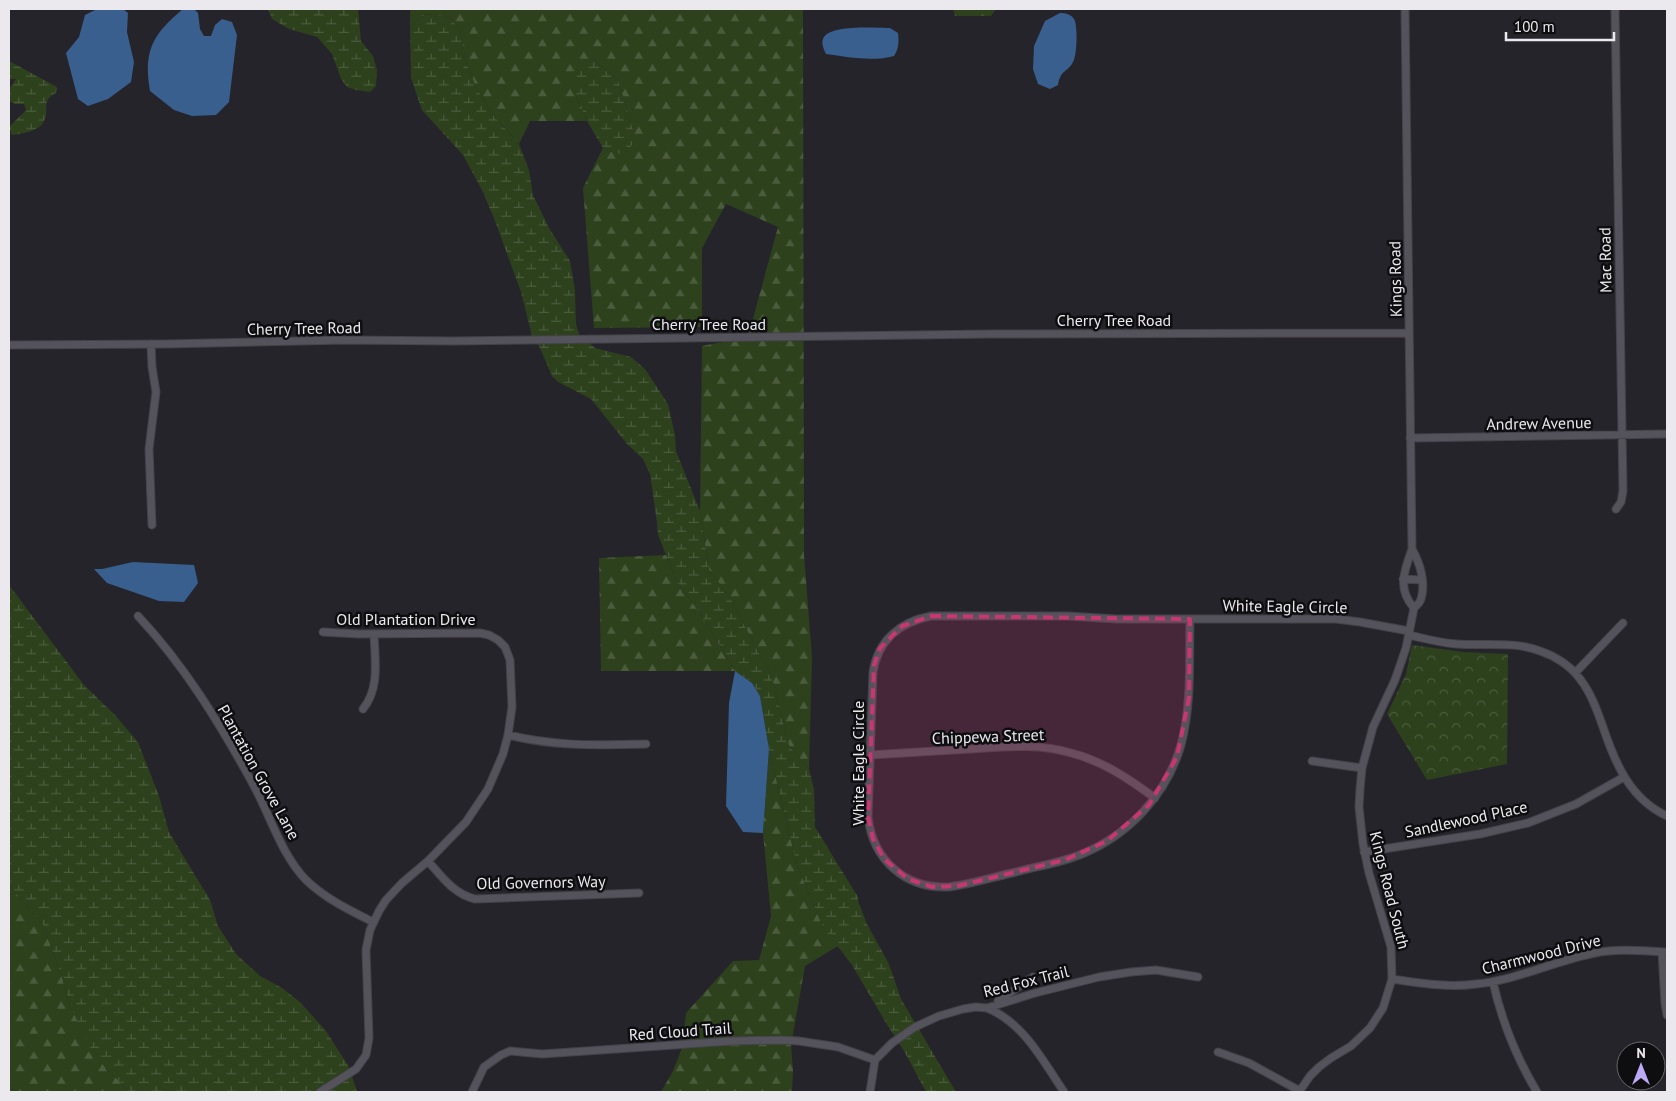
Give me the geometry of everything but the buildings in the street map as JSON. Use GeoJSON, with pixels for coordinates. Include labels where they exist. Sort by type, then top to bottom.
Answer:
{"type":"FeatureCollection","features":[{"type":"Feature","properties":{"kind":"street","name":"Kings Road"},"geometry":{"type":"LineString","coordinates":[[1403,579],[1412,549],[1405,9]]}},
{"type":"Feature","properties":{"kind":"street","name":"Mac Road"},"geometry":{"type":"LineString","coordinates":[[1615,9],[1622,435],[1622,497],[1616,509]]}},
{"type":"Feature","properties":{"kind":"street","name":"Cherry Tree Road"},"geometry":{"type":"LineString","coordinates":[[9,345],[990,334],[1409,333]]}},
{"type":"Feature","properties":{"kind":"street"},"geometry":{"type":"LineString","coordinates":[[151,344],[156,392],[149,449],[152,525]]}},
{"type":"Feature","properties":{"kind":"street","name":"Andrew Avenue"},"geometry":{"type":"LineString","coordinates":[[1410,438],[1667,434]]}},
{"type":"Feature","properties":{"kind":"street","name":"Kings Road"},"geometry":{"type":"LineString","coordinates":[[1409,633],[1414,608],[1421,601],[1422,580],[1419,562],[1412,549]]}},
{"type":"Feature","properties":{"kind":"street"},"geometry":{"type":"LineString","coordinates":[[1414,608],[1408,601],[1404,591],[1403,579],[1422,580]]}},
{"type":"Feature","properties":{"kind":"street","name":"Plantation Grove Lane"},"geometry":{"type":"LineString","coordinates":[[138,616],[170,651],[202,697],[254,786],[269,818],[298,869],[317,890],[330,900],[373,922]]}},
{"type":"Feature","properties":{"kind":"street","name":"White Eagle Circle"},"geometry":{"type":"LineString","coordinates":[[1190,620],[1189,698],[1186,721],[1177,757],[1168,777],[1154,798],[1120,832],[1097,847],[1066,860],[958,886],[932,887],[908,879],[884,859],[873,839],[868,817],[873,672],[875,659],[880,648],[897,629],[910,621],[930,616],[1067,616],[1117,620],[1336,619],[1360,622],[1409,633]]}},
{"type":"Feature","properties":{"kind":"street"},"geometry":{"type":"LineString","coordinates":[[1574,673],[1622,623]]}},
{"type":"Feature","properties":{"kind":"street","name":"Old Plantation Drive"},"geometry":{"type":"LineString","coordinates":[[320,1092],[356,1069],[366,1055],[369,1038],[366,950],[373,922],[386,900],[459,830],[478,806],[497,770],[508,736],[512,707],[510,660],[504,646],[489,635],[480,633],[374,634],[323,632]]}},
{"type":"Feature","properties":{"kind":"street"},"geometry":{"type":"LineString","coordinates":[[1409,633],[1440,642],[1520,646],[1554,657],[1579,677],[1591,696],[1610,748],[1624,777],[1641,799],[1667,816]]}},
{"type":"Feature","properties":{"kind":"street","name":"Kings Road South"},"geometry":{"type":"LineString","coordinates":[[1300,1092],[1319,1067],[1351,1046],[1370,1028],[1383,1008],[1392,979],[1391,947],[1364,852],[1359,808],[1362,768],[1373,728],[1395,680],[1409,633]]}},
{"type":"Feature","properties":{"kind":"street"},"geometry":{"type":"LineString","coordinates":[[363,709],[370,699],[375,682],[374,634]]}},
{"type":"Feature","properties":{"kind":"street"},"geometry":{"type":"LineString","coordinates":[[508,736],[531,741],[577,746],[646,744]]}},
{"type":"Feature","properties":{"kind":"street","name":"Chippewa Street"},"geometry":{"type":"LineString","coordinates":[[870,755],[1018,746],[1052,748],[1085,757],[1105,766],[1131,780],[1154,798]]}},
{"type":"Feature","properties":{"kind":"street"},"geometry":{"type":"LineString","coordinates":[[1312,761],[1362,768]]}},
{"type":"Feature","properties":{"kind":"street","name":"Sandlewood Place"},"geometry":{"type":"LineString","coordinates":[[1364,852],[1480,834],[1528,823],[1576,804],[1624,777]]}},
{"type":"Feature","properties":{"kind":"street","name":"Old Governors Way"},"geometry":{"type":"LineString","coordinates":[[428,861],[454,890],[475,899],[639,893]]}},
{"type":"Feature","properties":{"kind":"street","name":"Charmwood Drive"},"geometry":{"type":"LineString","coordinates":[[1392,979],[1439,986],[1457,986],[1493,982],[1596,952],[1642,950],[1665,952]]}},
{"type":"Feature","properties":{"kind":"street"},"geometry":{"type":"LineString","coordinates":[[1665,952],[1665,1003],[1667,1014]]}},
{"type":"Feature","properties":{"kind":"street","name":"Red Fox Trail"},"geometry":{"type":"LineString","coordinates":[[875,1060],[892,1043],[920,1025],[963,1008],[987,1008],[1035,993],[1099,977],[1131,972],[1156,970],[1198,977]]}},
{"type":"Feature","properties":{"kind":"street"},"geometry":{"type":"LineString","coordinates":[[987,1008],[1033,977]]}},
{"type":"Feature","properties":{"kind":"street"},"geometry":{"type":"LineString","coordinates":[[1493,982],[1499,1007],[1514,1051],[1536,1092]]}},
{"type":"Feature","properties":{"kind":"street"},"geometry":{"type":"LineString","coordinates":[[987,1008],[1003,1015],[1021,1031],[1064,1092]]}},
{"type":"Feature","properties":{"kind":"street","name":"Red Cloud Trail"},"geometry":{"type":"LineString","coordinates":[[472,1092],[484,1068],[500,1055],[510,1051],[542,1054],[732,1041],[780,1040],[828,1045],[875,1060]]}},
{"type":"Feature","properties":{"kind":"street"},"geometry":{"type":"LineString","coordinates":[[1218,1052],[1254,1065],[1300,1092]]}},
{"type":"Feature","properties":{"kind":"street"},"geometry":{"type":"LineString","coordinates":[[870,1092],[875,1060]]}},
{"type":"Feature","properties":{"kind":"highlighted area"},"geometry":{"type":"Polygon","coordinates":[[[931,616],[1190,619],[1189,698],[1177,757],[1149,805],[1107,841],[1065,860],[958,886],[932,887],[908,879],[884,859],[873,839],[868,817],[874,665],[880,648],[902,626],[931,616]]]}},
{"type":"Feature","properties":{"kind":"green space"},"geometry":{"type":"Polygon","coordinates":[[[268,9],[358,9],[361,41],[373,56],[377,70],[376,86],[370,92],[347,87],[341,79],[332,54],[317,37],[289,29],[272,19],[268,9]]]}},
{"type":"Feature","properties":{"kind":"green space"},"geometry":{"type":"Polygon","coordinates":[[[410,9],[803,9],[804,555],[812,657],[809,769],[789,746],[772,678],[729,596],[709,570],[700,511],[702,346],[748,337],[778,227],[726,204],[702,248],[702,327],[594,328],[583,188],[603,148],[617,154],[633,130],[618,80],[592,58],[576,96],[587,121],[530,121],[519,144],[492,114],[475,85],[466,62],[460,30],[449,17],[434,14],[422,15],[410,28],[410,9]]]}},
{"type":"Feature","properties":{"kind":"green space"},"geometry":{"type":"Polygon","coordinates":[[[953,9],[996,9],[991,16],[955,16],[953,9]]]}},
{"type":"Feature","properties":{"kind":"green space"},"geometry":{"type":"Polygon","coordinates":[[[434,14],[449,17],[460,30],[466,62],[475,85],[492,114],[519,144],[529,170],[533,195],[549,228],[570,261],[575,290],[576,324],[579,334],[595,348],[631,357],[645,369],[668,404],[675,435],[676,451],[700,511],[709,570],[729,596],[772,678],[789,746],[809,769],[814,789],[815,827],[858,897],[867,924],[889,964],[901,999],[956,1092],[926,1092],[904,1051],[852,965],[823,927],[797,865],[769,749],[760,696],[752,683],[735,671],[702,616],[677,582],[658,535],[650,474],[643,459],[627,444],[591,399],[558,382],[552,376],[540,348],[532,336],[521,292],[483,192],[463,155],[422,110],[411,78],[410,28],[422,15],[434,14]]]}},
{"type":"Feature","properties":{"kind":"green space"},"geometry":{"type":"Polygon","coordinates":[[[592,58],[618,80],[633,130],[633,143],[628,151],[617,154],[603,148],[587,121],[576,96],[577,69],[592,58]]]}},
{"type":"Feature","properties":{"kind":"green space"},"geometry":{"type":"Polygon","coordinates":[[[9,61],[57,87],[56,93],[48,99],[46,117],[42,124],[30,131],[12,135],[9,127],[26,110],[24,104],[15,104],[9,101],[9,89],[16,79],[9,79],[9,61]]]}},
{"type":"Feature","properties":{"kind":"green space"},"geometry":{"type":"Polygon","coordinates":[[[666,555],[677,582],[702,616],[735,671],[601,671],[599,558],[666,555]]]}},
{"type":"Feature","properties":{"kind":"green space"},"geometry":{"type":"Polygon","coordinates":[[[9,585],[84,685],[115,715],[138,742],[159,796],[169,832],[210,900],[218,926],[236,954],[260,976],[282,988],[300,1002],[326,1031],[349,1067],[357,1092],[130,1092],[108,1070],[90,1047],[70,1006],[62,977],[43,925],[9,885],[9,585]]]}},
{"type":"Feature","properties":{"kind":"green space"},"geometry":{"type":"Polygon","coordinates":[[[1412,645],[1463,652],[1508,654],[1507,764],[1427,780],[1387,714],[1406,674],[1412,645]]]}},
{"type":"Feature","properties":{"kind":"green space"},"geometry":{"type":"Polygon","coordinates":[[[769,749],[797,865],[823,927],[838,946],[805,966],[791,1045],[792,1092],[661,1092],[673,1071],[682,1048],[686,1013],[733,961],[759,960],[771,916],[763,833],[769,749]]]}},
{"type":"Feature","properties":{"kind":"green space"},"geometry":{"type":"Polygon","coordinates":[[[9,885],[43,925],[62,977],[70,1006],[108,1070],[130,1092],[9,1092],[9,885]]]}},
{"type":"Feature","properties":{"kind":"water"},"geometry":{"type":"Polygon","coordinates":[[[97,9],[123,9],[128,13],[127,32],[134,62],[131,82],[108,99],[88,106],[78,99],[66,53],[79,37],[85,15],[97,9]]]}},
{"type":"Feature","properties":{"kind":"water"},"geometry":{"type":"Polygon","coordinates":[[[183,9],[195,10],[198,13],[200,29],[204,36],[211,36],[215,25],[222,19],[232,22],[237,35],[229,102],[216,115],[192,116],[174,110],[150,91],[148,65],[149,54],[153,44],[164,27],[183,9]]]}},
{"type":"Feature","properties":{"kind":"water"},"geometry":{"type":"Polygon","coordinates":[[[1060,13],[1073,17],[1076,47],[1073,62],[1062,74],[1058,85],[1050,89],[1038,84],[1033,69],[1034,46],[1045,21],[1060,13]]]}},
{"type":"Feature","properties":{"kind":"water"},"geometry":{"type":"Polygon","coordinates":[[[854,28],[890,28],[898,33],[898,45],[894,56],[877,59],[851,58],[826,54],[823,47],[823,39],[827,34],[834,31],[854,28]]]}},
{"type":"Feature","properties":{"kind":"water"},"geometry":{"type":"Polygon","coordinates":[[[133,562],[194,565],[198,583],[184,602],[159,601],[107,583],[94,569],[133,562]]]}},
{"type":"Feature","properties":{"kind":"water"},"geometry":{"type":"Polygon","coordinates":[[[735,671],[752,683],[760,696],[769,749],[763,833],[743,832],[726,806],[729,703],[735,671]]]}}]}
